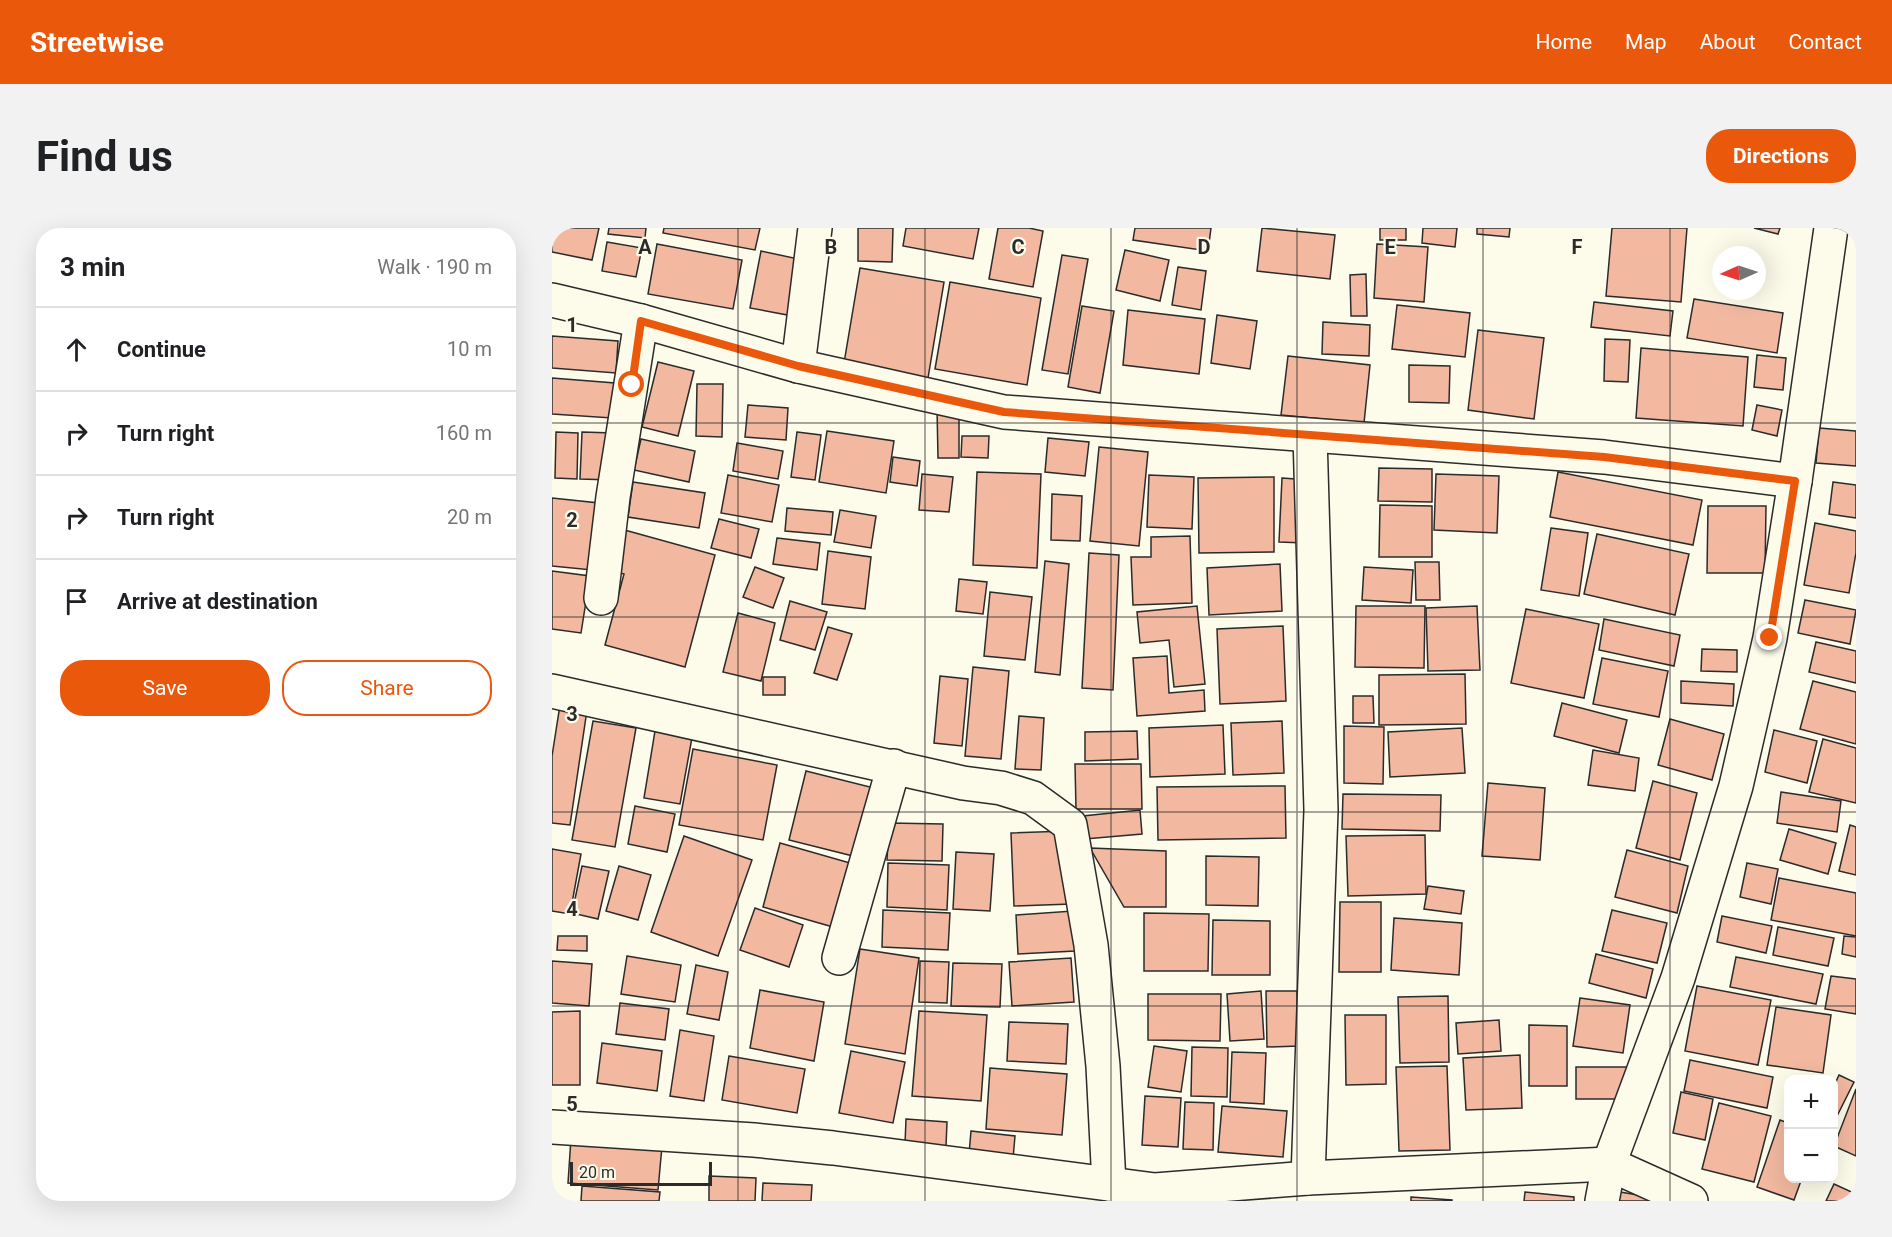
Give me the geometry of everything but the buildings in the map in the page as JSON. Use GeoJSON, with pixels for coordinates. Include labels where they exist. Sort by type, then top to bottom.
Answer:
{"type":"FeatureCollection","features":[{"type":"Feature","properties":{"kind":"street"},"geometry":{"type":"LineString","coordinates":[[798,366],[815,228]]}},
{"type":"Feature","properties":{"kind":"street"},"geometry":{"type":"LineString","coordinates":[[1602,1201],[1609,1164],[1678,978],[1736,786],[1770,638],[1831,228]]}},
{"type":"Feature","properties":{"kind":"street"},"geometry":{"type":"LineString","coordinates":[[552,300],[641,321],[798,366],[1004,412],[1604,457],[1795,481]]}},
{"type":"Feature","properties":{"kind":"street"},"geometry":{"type":"LineString","coordinates":[[601,598],[613,497],[641,321]]}},
{"type":"Feature","properties":{"kind":"street"},"geometry":{"type":"LineString","coordinates":[[1308,1178],[1321,810],[1310,436]]}},
{"type":"Feature","properties":{"kind":"street"},"geometry":{"type":"LineString","coordinates":[[552,691],[963,783],[1001,788],[1032,798],[1070,825],[1091,945],[1103,1066],[1109,1184]]}},
{"type":"Feature","properties":{"kind":"street"},"geometry":{"type":"LineString","coordinates":[[839,958],[894,766]]}},
{"type":"Feature","properties":{"kind":"street"},"geometry":{"type":"LineString","coordinates":[[552,1127],[754,1140],[833,1148],[1109,1184],[1155,1196],[1308,1178],[1609,1164],[1691,1201]]}},
{"type":"Feature","properties":{"kind":"route"},"geometry":{"type":"LineString","coordinates":[[632,385],[641,321],[798,366],[1004,412],[1604,457],[1795,481],[1770,638]]}}]}
